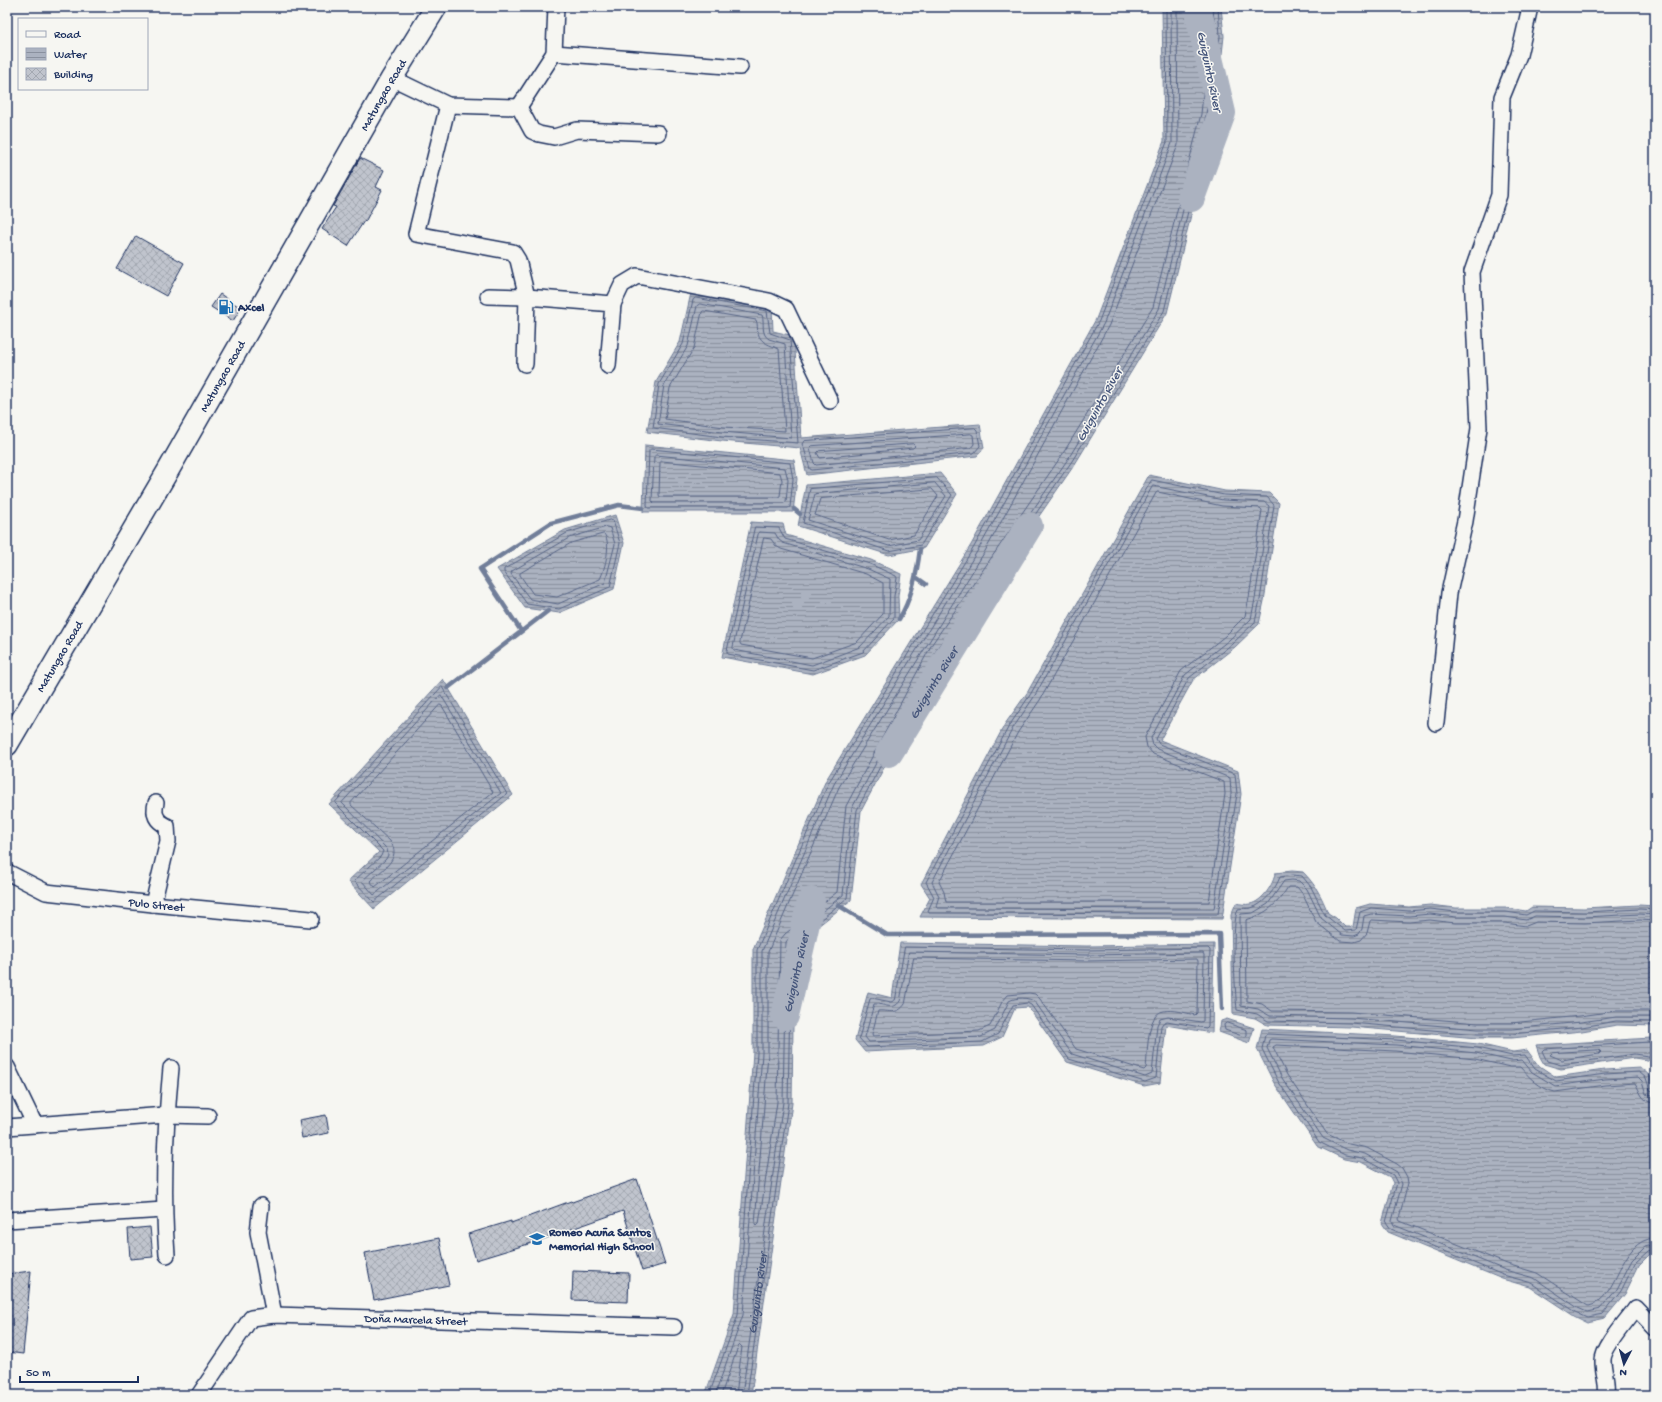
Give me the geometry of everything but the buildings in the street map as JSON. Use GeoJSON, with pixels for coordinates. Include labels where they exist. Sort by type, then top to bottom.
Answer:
{"type":"FeatureCollection","features":[{"type":"Feature","properties":{"kind":"main road","name":"Matungao Road"},"geometry":{"type":"LineString","coordinates":[[7,745],[169,469],[392,78],[436,7]]}},
{"type":"Feature","properties":{"kind":"street"},"geometry":{"type":"LineString","coordinates":[[519,107],[554,53],[556,7]]}},
{"type":"Feature","properties":{"kind":"street"},"geometry":{"type":"LineString","coordinates":[[1436,723],[1449,593],[1466,521],[1479,428],[1472,272],[1499,195],[1502,97],[1519,55],[1530,7]]}},
{"type":"Feature","properties":{"kind":"street"},"geometry":{"type":"LineString","coordinates":[[554,53],[740,67]]}},
{"type":"Feature","properties":{"kind":"street"},"geometry":{"type":"LineString","coordinates":[[392,78],[448,105],[519,107]]}},
{"type":"Feature","properties":{"kind":"street"},"geometry":{"type":"LineString","coordinates":[[448,105],[416,234],[513,252],[518,260],[527,297],[525,364]]}},
{"type":"Feature","properties":{"kind":"street"},"geometry":{"type":"LineString","coordinates":[[519,107],[532,131],[554,137],[577,130],[658,133]]}},
{"type":"Feature","properties":{"kind":"street"},"geometry":{"type":"LineString","coordinates":[[608,366],[613,304],[622,285],[637,276],[769,301],[786,309],[830,401]]}},
{"type":"Feature","properties":{"kind":"street"},"geometry":{"type":"LineString","coordinates":[[488,296],[527,297],[613,304]]}},
{"type":"Feature","properties":{"kind":"street"},"geometry":{"type":"LineString","coordinates":[[152,904],[168,841],[167,826],[160,823],[156,818],[156,802]]}},
{"type":"Feature","properties":{"kind":"street","name":"Pulo Street"},"geometry":{"type":"LineString","coordinates":[[7,872],[46,892],[311,919]]}},
{"type":"Feature","properties":{"kind":"street"},"geometry":{"type":"LineString","coordinates":[[7,1067],[35,1125]]}},
{"type":"Feature","properties":{"kind":"street"},"geometry":{"type":"LineString","coordinates":[[166,1255],[164,1210],[166,1115],[171,1068]]}},
{"type":"Feature","properties":{"kind":"street"},"geometry":{"type":"LineString","coordinates":[[7,1127],[166,1115],[208,1116]]}},
{"type":"Feature","properties":{"kind":"street"},"geometry":{"type":"LineString","coordinates":[[261,1206],[258,1232],[274,1315]]}},
{"type":"Feature","properties":{"kind":"street"},"geometry":{"type":"LineString","coordinates":[[7,1220],[164,1210]]}},
{"type":"Feature","properties":{"kind":"street"},"geometry":{"type":"LineString","coordinates":[[1606,1395],[1605,1373],[1602,1360],[1606,1349],[1636,1308],[1655,1328]]}},
{"type":"Feature","properties":{"kind":"street","name":"Doña Marcela Street"},"geometry":{"type":"LineString","coordinates":[[199,1395],[251,1318],[274,1315],[674,1326]]}},
{"type":"Feature","properties":{"kind":"water"},"geometry":{"type":"Polygon","coordinates":[[[1162,7],[1221,7],[1224,36],[1215,117],[1167,313],[1075,464],[946,651],[861,811],[851,900],[794,945],[792,1103],[751,1395],[705,1395],[734,1314],[753,1052],[753,949],[826,780],[971,545],[1096,319],[1164,141],[1162,7]]]}},
{"type":"Feature","properties":{"kind":"water"},"geometry":{"type":"Polygon","coordinates":[[[691,293],[772,307],[773,331],[794,336],[801,438],[980,424],[984,448],[977,456],[807,475],[800,448],[647,432],[656,382],[680,342],[691,293]]]}},
{"type":"Feature","properties":{"kind":"water"},"geometry":{"type":"Polygon","coordinates":[[[645,445],[794,460],[797,479],[793,512],[643,512],[645,445]]]}},
{"type":"Feature","properties":{"kind":"water"},"geometry":{"type":"Polygon","coordinates":[[[940,473],[957,494],[924,548],[889,555],[798,526],[806,485],[940,473]]]}},
{"type":"Feature","properties":{"kind":"water"},"geometry":{"type":"Polygon","coordinates":[[[1149,475],[1225,491],[1269,493],[1279,503],[1259,624],[1235,647],[1193,680],[1160,740],[1238,771],[1241,794],[1222,919],[920,917],[930,898],[921,884],[1005,724],[1027,693],[1149,475]]]}},
{"type":"Feature","properties":{"kind":"water"},"geometry":{"type":"Polygon","coordinates":[[[615,515],[624,543],[614,589],[559,613],[525,608],[497,569],[565,530],[615,515]]]}},
{"type":"Feature","properties":{"kind":"water"},"geometry":{"type":"Polygon","coordinates":[[[751,522],[783,524],[786,535],[871,560],[901,574],[898,596],[899,619],[865,655],[813,674],[722,657],[751,522]]]}},
{"type":"Feature","properties":{"kind":"water"},"geometry":{"type":"Polygon","coordinates":[[[443,679],[513,795],[374,909],[348,881],[379,852],[329,804],[443,679]]]}},
{"type":"Feature","properties":{"kind":"water"},"geometry":{"type":"Polygon","coordinates":[[[1292,871],[1303,872],[1318,891],[1328,913],[1336,918],[1345,927],[1353,927],[1356,908],[1370,904],[1409,907],[1430,905],[1456,908],[1506,908],[1526,911],[1532,907],[1584,908],[1639,905],[1655,906],[1655,1026],[1617,1025],[1582,1031],[1512,1038],[1477,1038],[1351,1027],[1267,1025],[1255,1018],[1233,1014],[1231,915],[1236,903],[1250,904],[1259,900],[1270,887],[1275,873],[1292,871]]]}},
{"type":"Feature","properties":{"kind":"water"},"geometry":{"type":"Polygon","coordinates":[[[900,943],[1087,946],[1214,944],[1212,1033],[1166,1025],[1160,1083],[1144,1086],[1067,1062],[1028,1007],[1015,1008],[1002,1037],[983,1046],[865,1052],[855,1040],[868,992],[892,998],[900,943]]]}},
{"type":"Feature","properties":{"kind":"water"},"geometry":{"type":"Polygon","coordinates":[[[1227,1019],[1254,1028],[1249,1043],[1219,1032],[1221,1021],[1227,1019]]]}},
{"type":"Feature","properties":{"kind":"water"},"geometry":{"type":"Polygon","coordinates":[[[1262,1029],[1396,1036],[1478,1044],[1513,1052],[1527,1050],[1538,1065],[1556,1077],[1604,1070],[1641,1068],[1650,1076],[1655,1095],[1655,1253],[1650,1254],[1639,1265],[1625,1294],[1605,1318],[1586,1322],[1574,1316],[1530,1287],[1502,1279],[1388,1232],[1382,1223],[1393,1183],[1390,1177],[1361,1162],[1344,1159],[1317,1146],[1274,1083],[1257,1049],[1262,1029]]]}},
{"type":"Feature","properties":{"kind":"water"},"geometry":{"type":"Polygon","coordinates":[[[1651,1038],[1655,1041],[1655,1059],[1653,1061],[1634,1058],[1561,1069],[1544,1064],[1536,1045],[1651,1038]]]}},
{"type":"Feature","properties":{"kind":"waterway","name":"Guiguinto River"},"geometry":{"type":"LineString","coordinates":[[1191,198],[1222,113],[1197,7]]}},
{"type":"Feature","properties":{"kind":"waterway"},"geometry":{"type":"LineString","coordinates":[[521,631],[480,569],[551,523],[619,505],[643,508]]}},
{"type":"Feature","properties":{"kind":"waterway"},"geometry":{"type":"LineString","coordinates":[[794,509],[800,514]]}},
{"type":"Feature","properties":{"kind":"waterway","name":"Guiguinto River"},"geometry":{"type":"LineString","coordinates":[[889,753],[1029,526]]}},
{"type":"Feature","properties":{"kind":"waterway"},"geometry":{"type":"LineString","coordinates":[[899,619],[904,611],[913,586],[920,549]]}},
{"type":"Feature","properties":{"kind":"waterway"},"geometry":{"type":"LineString","coordinates":[[916,577],[926,584]]}},
{"type":"Feature","properties":{"kind":"waterway"},"geometry":{"type":"LineString","coordinates":[[448,688],[548,611]]}},
{"type":"Feature","properties":{"kind":"waterway","name":"Guiguinto River"},"geometry":{"type":"LineString","coordinates":[[785,1016],[811,901]]}},
{"type":"Feature","properties":{"kind":"waterway"},"geometry":{"type":"LineString","coordinates":[[838,905],[887,935],[1219,934],[1222,1009]]}},
{"type":"Feature","properties":{"kind":"place","name":"Axcel"},"geometry":{"type":"Point","coordinates":[226,307]}},
{"type":"Feature","properties":{"kind":"place","name":"Romeo Acuña Santos Memorial High School"},"geometry":{"type":"Point","coordinates":[537,1239]}}]}
